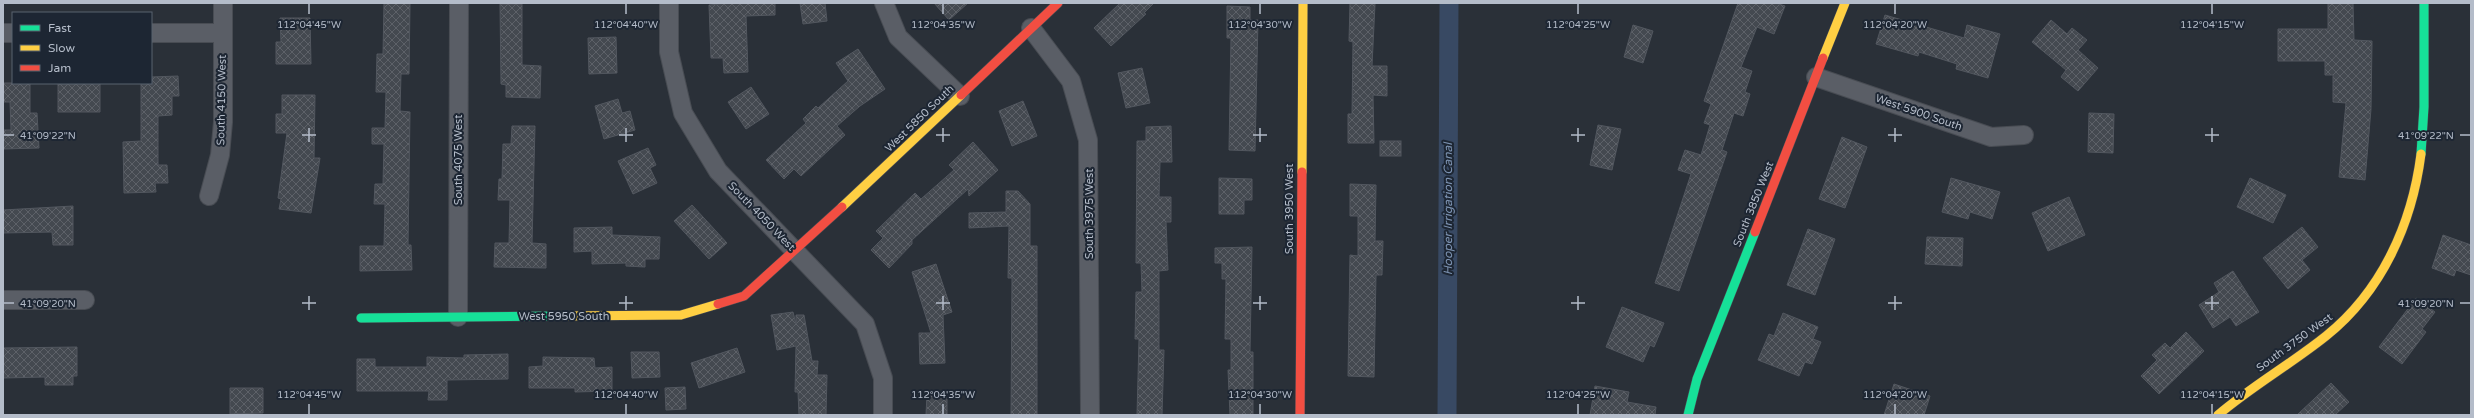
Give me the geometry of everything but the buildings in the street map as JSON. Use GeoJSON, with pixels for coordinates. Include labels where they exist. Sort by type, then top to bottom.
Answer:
{"type":"FeatureCollection","features":[{"type":"Feature","properties":{"kind":"street","name":"South 4150 West"},"geometry":{"type":"LineString","coordinates":[[209,196],[220,155],[223,122],[222,3]]}},
{"type":"Feature","properties":{"kind":"street","name":"South 4075 West"},"geometry":{"type":"LineString","coordinates":[[458,3],[458,317]]}},
{"type":"Feature","properties":{"kind":"street","name":"South 4050 West"},"geometry":{"type":"LineString","coordinates":[[669,3],[669,52],[682,113],[718,171],[865,324],[883,378],[883,415]]}},
{"type":"Feature","properties":{"kind":"street"},"geometry":{"type":"LineString","coordinates":[[884,3],[898,37],[960,96]]}},
{"type":"Feature","properties":{"kind":"street","name":"West 5850 South"},"geometry":{"type":"LineString","coordinates":[[796,251],[1058,3]]}},
{"type":"Feature","properties":{"kind":"street","name":"South 3950 West"},"geometry":{"type":"LineString","coordinates":[[1300,415],[1303,3]]}},
{"type":"Feature","properties":{"kind":"street","name":"South 3850 West"},"geometry":{"type":"LineString","coordinates":[[1688,415],[1697,379],[1845,3]]}},
{"type":"Feature","properties":{"kind":"street","name":"South 3750 West"},"geometry":{"type":"LineString","coordinates":[[2218,415],[2232,403],[2338,327],[2371,290],[2398,244],[2416,194],[2424,137],[2424,3]]}},
{"type":"Feature","properties":{"kind":"street","name":"South 3975 West"},"geometry":{"type":"LineString","coordinates":[[1031,28],[1071,81],[1088,140],[1090,415]]}},
{"type":"Feature","properties":{"kind":"street"},"geometry":{"type":"LineString","coordinates":[[152,33],[223,33]]}},
{"type":"Feature","properties":{"kind":"street","name":"West 5900 South"},"geometry":{"type":"LineString","coordinates":[[1816,77],[1991,137],[2024,135]]}},
{"type":"Feature","properties":{"kind":"street","name":"West 5950 South"},"geometry":{"type":"LineString","coordinates":[[361,318],[681,316],[744,296],[796,251]]}},
{"type":"Feature","properties":{"kind":"street"},"geometry":{"type":"LineString","coordinates":[[3,300],[85,300]]}},
{"type":"Feature","properties":{"kind":"waterway","name":"Hooper Irrigation Canal"},"geometry":{"type":"LineString","coordinates":[[1447,415],[1449,3]]}},
{"type":"Feature","properties":{"kind":"traffic: fast"},"geometry":{"type":"LineString","coordinates":[[2421,154],[2424,107],[2424,3]]}},
{"type":"Feature","properties":{"kind":"traffic: fast"},"geometry":{"type":"LineString","coordinates":[[1688,415],[1697,379],[1755,232]]}},
{"type":"Feature","properties":{"kind":"traffic: fast"},"geometry":{"type":"LineString","coordinates":[[361,318],[563,316]]}},
{"type":"Feature","properties":{"kind":"traffic: slow"},"geometry":{"type":"LineString","coordinates":[[1302,172],[1303,3]]}},
{"type":"Feature","properties":{"kind":"traffic: slow"},"geometry":{"type":"LineString","coordinates":[[1823,58],[1845,3]]}},
{"type":"Feature","properties":{"kind":"traffic: slow"},"geometry":{"type":"LineString","coordinates":[[842,207],[961,95]]}},
{"type":"Feature","properties":{"kind":"traffic: slow"},"geometry":{"type":"LineString","coordinates":[[2218,415],[2244,394],[2326,336],[2346,318],[2363,298],[2378,277],[2402,230],[2417,180],[2421,154]]}},
{"type":"Feature","properties":{"kind":"traffic: slow"},"geometry":{"type":"LineString","coordinates":[[563,316],[681,315],[718,304]]}},
{"type":"Feature","properties":{"kind":"traffic: jam"},"geometry":{"type":"LineString","coordinates":[[961,95],[1058,3]]}},
{"type":"Feature","properties":{"kind":"traffic: jam"},"geometry":{"type":"LineString","coordinates":[[1755,232],[1823,58]]}},
{"type":"Feature","properties":{"kind":"traffic: jam"},"geometry":{"type":"LineString","coordinates":[[1300,415],[1302,172]]}},
{"type":"Feature","properties":{"kind":"traffic: jam"},"geometry":{"type":"LineString","coordinates":[[718,304],[744,296],[842,207]]}}]}
